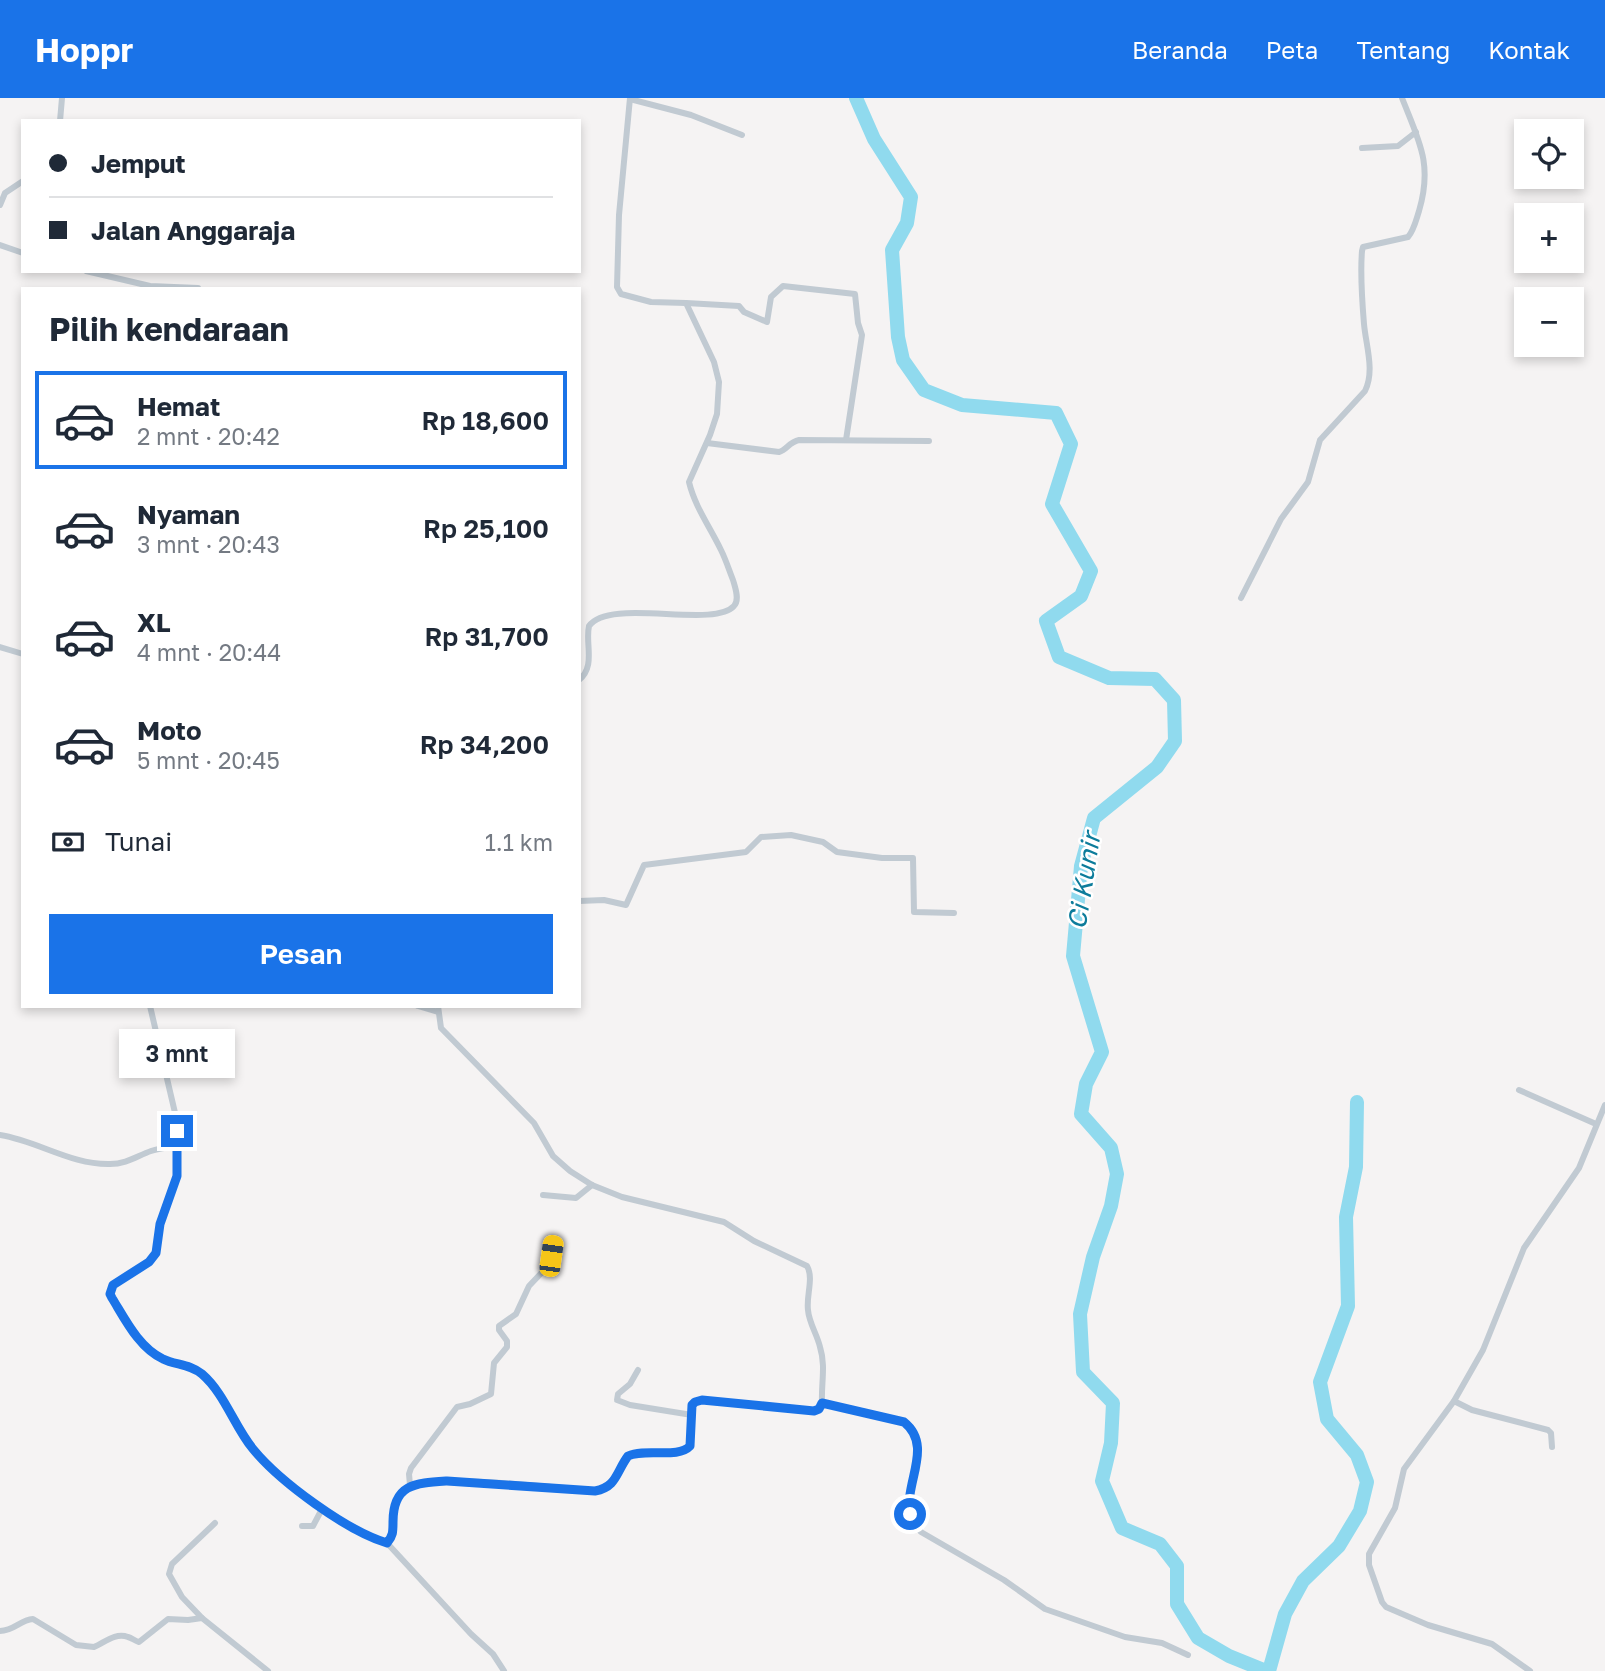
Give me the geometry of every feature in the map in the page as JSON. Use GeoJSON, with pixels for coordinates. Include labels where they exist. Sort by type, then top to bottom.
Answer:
{"type":"FeatureCollection","features":[{"type":"Feature","properties":{"kind":"street"},"geometry":{"type":"LineString","coordinates":[[60,119],[62,98]]}},
{"type":"Feature","properties":{"kind":"street"},"geometry":{"type":"LineString","coordinates":[[742,135],[691,115],[630,98],[619,215],[618,291],[651,302],[739,306],[743,311],[767,321],[771,297],[783,286],[855,294],[861,341],[846,440]]}},
{"type":"Feature","properties":{"kind":"street"},"geometry":{"type":"LineString","coordinates":[[1241,598],[1281,519],[1308,482],[1320,440],[1369,383],[1370,367],[1363,313],[1363,247],[1406,239],[1413,231],[1423,195],[1425,162],[1402,98]]}},
{"type":"Feature","properties":{"kind":"street"},"geometry":{"type":"LineString","coordinates":[[1362,148],[1398,146],[1416,132]]}},
{"type":"Feature","properties":{"kind":"street"},"geometry":{"type":"LineString","coordinates":[[0,205],[5,193],[21,182]]}},
{"type":"Feature","properties":{"kind":"street"},"geometry":{"type":"LineString","coordinates":[[0,245],[21,252]]}},
{"type":"Feature","properties":{"kind":"street"},"geometry":{"type":"LineString","coordinates":[[95,273],[150,286],[174,287]]}},
{"type":"Feature","properties":{"kind":"street"},"geometry":{"type":"LineString","coordinates":[[581,678],[588,668],[589,625],[599,616],[631,613],[710,614],[734,607],[736,593],[726,562],[702,516],[689,482],[707,443],[716,414],[719,382],[714,362],[686,303]]}},
{"type":"Feature","properties":{"kind":"street"},"geometry":{"type":"LineString","coordinates":[[707,443],[779,452],[794,441],[929,441]]}},
{"type":"Feature","properties":{"kind":"street"},"geometry":{"type":"LineString","coordinates":[[0,647],[21,653]]}},
{"type":"Feature","properties":{"kind":"street"},"geometry":{"type":"LineString","coordinates":[[581,901],[604,900],[626,905],[644,865],[746,852],[761,837],[788,835],[822,842],[837,852],[882,858],[914,858],[913,911],[954,913]]}},
{"type":"Feature","properties":{"kind":"street"},"geometry":{"type":"LineString","coordinates":[[150,1008],[176,1117],[177,1176],[160,1224],[156,1253],[149,1262],[113,1285],[110,1294],[112,1298],[130,1327],[153,1354],[165,1361],[186,1365],[201,1373],[214,1386],[253,1450],[322,1509],[359,1532],[387,1543],[454,1617],[493,1654],[505,1671]]}},
{"type":"Feature","properties":{"kind":"street"},"geometry":{"type":"LineString","coordinates":[[387,1543],[393,1536],[398,1497],[410,1485],[447,1481],[595,1491],[612,1484],[628,1456],[651,1451],[676,1453],[686,1450],[690,1446],[692,1405],[695,1402],[702,1400],[814,1411],[819,1409],[822,1403],[823,1361],[809,1319],[807,1307],[810,1269],[804,1262],[777,1253],[724,1222],[651,1206],[592,1185],[569,1171],[554,1156],[534,1123],[441,1028],[438,1009]]}},
{"type":"Feature","properties":{"kind":"street"},"geometry":{"type":"LineString","coordinates":[[1519,1090],[1596,1124]]}},
{"type":"Feature","properties":{"kind":"street"},"geometry":{"type":"LineString","coordinates":[[1530,1671],[1492,1644],[1428,1625],[1386,1608],[1369,1565],[1371,1550],[1395,1508],[1404,1469],[1454,1401],[1483,1350],[1524,1248],[1580,1168],[1605,1105]]}},
{"type":"Feature","properties":{"kind":"street"},"geometry":{"type":"LineString","coordinates":[[0,1135],[42,1145],[77,1160],[104,1164],[130,1162],[150,1152],[178,1146]]}},
{"type":"Feature","properties":{"kind":"street"},"geometry":{"type":"LineString","coordinates":[[543,1195],[576,1198],[592,1185]]}},
{"type":"Feature","properties":{"kind":"street"},"geometry":{"type":"LineString","coordinates":[[410,1485],[408,1474],[411,1468],[457,1407],[491,1394],[494,1363],[507,1346],[499,1326],[516,1314],[528,1288],[547,1267],[554,1241]]}},
{"type":"Feature","properties":{"kind":"street"},"geometry":{"type":"LineString","coordinates":[[638,1370],[630,1384],[618,1394],[617,1400],[630,1405],[692,1415]]}},
{"type":"Feature","properties":{"kind":"street"},"geometry":{"type":"LineString","coordinates":[[1454,1401],[1472,1410],[1548,1430],[1551,1433],[1552,1447]]}},
{"type":"Feature","properties":{"kind":"street"},"geometry":{"type":"LineString","coordinates":[[822,1403],[904,1422],[911,1428],[917,1441],[916,1468],[908,1505],[913,1522],[921,1532],[1004,1580],[1045,1609],[1125,1637],[1162,1643],[1188,1654]]}},
{"type":"Feature","properties":{"kind":"street"},"geometry":{"type":"LineString","coordinates":[[302,1526],[313,1525],[322,1509]]}},
{"type":"Feature","properties":{"kind":"street"},"geometry":{"type":"LineString","coordinates":[[215,1523],[172,1564],[169,1572],[182,1597],[202,1618],[268,1671]]}},
{"type":"Feature","properties":{"kind":"street"},"geometry":{"type":"LineString","coordinates":[[0,1632],[9,1631],[28,1619],[33,1619],[76,1645],[94,1647],[106,1639],[120,1636],[128,1636],[139,1642],[168,1619],[202,1618]]}},
{"type":"Feature","properties":{"kind":"waterway","name":"Ci Kunir"},"geometry":{"type":"LineString","coordinates":[[856,98],[874,139],[911,197],[907,223],[892,250],[898,337],[903,360],[924,390],[962,405],[1056,413],[1071,444],[1052,504],[1091,571],[1081,596],[1046,621],[1059,657],[1109,678],[1155,679],[1174,700],[1175,741],[1157,767],[1094,818],[1081,866],[1073,956],[1102,1052],[1086,1084],[1081,1114],[1111,1148],[1117,1174],[1111,1206],[1093,1257],[1080,1314],[1083,1372],[1113,1403],[1111,1443],[1102,1481],[1122,1528],[1160,1544],[1177,1566],[1177,1604],[1198,1638],[1229,1656],[1266,1671]]}},
{"type":"Feature","properties":{"kind":"waterway"},"geometry":{"type":"LineString","coordinates":[[1269,1671],[1285,1614],[1303,1581],[1339,1546],[1360,1511],[1367,1482],[1357,1455],[1327,1419],[1320,1382],[1348,1306],[1346,1217],[1356,1167],[1357,1102]]}},
{"type":"Feature","properties":{"kind":"route"},"geometry":{"type":"LineString","coordinates":[[177,1131],[177,1176],[160,1224],[156,1253],[136,1272],[116,1282],[111,1287],[110,1294],[130,1327],[153,1354],[165,1361],[186,1365],[201,1373],[214,1386],[253,1450],[326,1512],[359,1532],[387,1543],[394,1532],[393,1521],[398,1497],[410,1485],[423,1482],[447,1481],[595,1491],[605,1489],[612,1484],[628,1456],[651,1451],[676,1453],[686,1450],[690,1446],[692,1405],[702,1400],[814,1411],[821,1407],[822,1403],[904,1422],[911,1428],[917,1441],[916,1468],[908,1505],[910,1514]]}}]}
